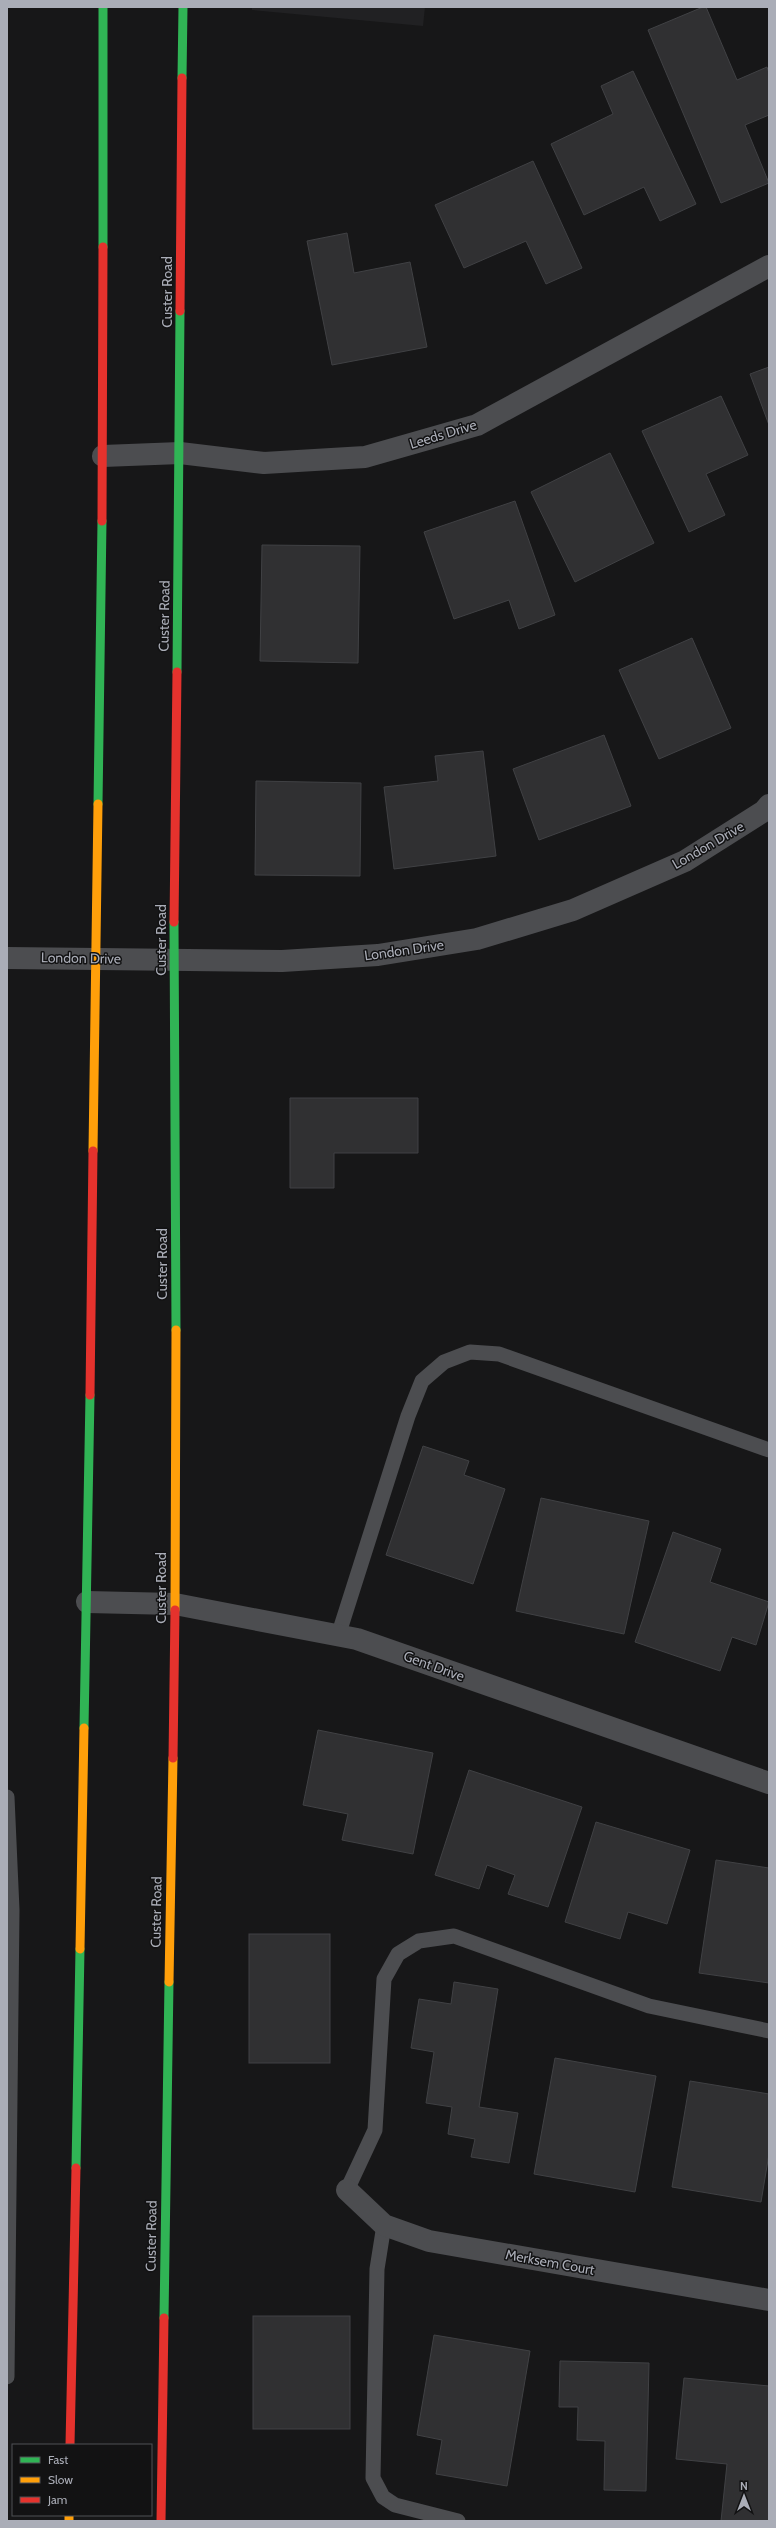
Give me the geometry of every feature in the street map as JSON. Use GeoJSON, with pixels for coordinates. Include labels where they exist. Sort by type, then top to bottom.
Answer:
{"type":"FeatureCollection","features":[{"type":"Feature","properties":{"kind":"main road"},"geometry":{"type":"LineString","coordinates":[[70,2444],[87,1602],[103,456],[103,7]]}},
{"type":"Feature","properties":{"kind":"main road","name":"Custer Road"},"geometry":{"type":"LineString","coordinates":[[161,2521],[175,1604],[177,1128],[174,959],[180,453],[183,7]]}},
{"type":"Feature","properties":{"kind":"street","name":"Leeds Drive"},"geometry":{"type":"LineString","coordinates":[[103,456],[180,453],[264,463],[365,457],[477,425],[769,266]]}},
{"type":"Feature","properties":{"kind":"street","name":"London Drive"},"geometry":{"type":"LineString","coordinates":[[7,958],[282,960],[378,955],[477,939],[573,910],[685,861],[764,811],[769,805]]}},
{"type":"Feature","properties":{"kind":"street","name":"Gent Drive"},"geometry":{"type":"LineString","coordinates":[[87,1602],[175,1604],[357,1639],[759,1782],[769,1783]]}},
{"type":"Feature","properties":{"kind":"street","name":"Merksem Court"},"geometry":{"type":"LineString","coordinates":[[347,2190],[384,2225],[429,2241],[769,2300]]}},
{"type":"Feature","properties":{"kind":"lane"},"geometry":{"type":"LineString","coordinates":[[338,1636],[408,1416],[422,1381],[444,1362],[470,1352],[499,1354],[769,1450]]}},
{"type":"Feature","properties":{"kind":"lane"},"geometry":{"type":"LineString","coordinates":[[7,1797],[12,1910],[8,2168],[7,2377]]}},
{"type":"Feature","properties":{"kind":"lane"},"geometry":{"type":"LineString","coordinates":[[347,2190],[375,2130],[384,1980],[398,1954],[419,1941],[454,1936],[649,2006],[769,2031]]}},
{"type":"Feature","properties":{"kind":"lane"},"geometry":{"type":"LineString","coordinates":[[384,2225],[377,2269],[373,2478],[383,2497],[395,2505],[458,2521]]}},
{"type":"Feature","properties":{"kind":"shaded area"},"geometry":{"type":"Polygon","coordinates":[[[252,7],[425,7],[423,26],[252,10],[252,7]]]}},
{"type":"Feature","properties":{"kind":"building"},"geometry":{"type":"Polygon","coordinates":[[[706,7],[737,80],[767,67],[769,73],[769,115],[745,125],[769,183],[721,203],[648,30],[706,7]]]}},
{"type":"Feature","properties":{"kind":"building"},"geometry":{"type":"Polygon","coordinates":[[[633,71],[696,204],[660,221],[644,187],[584,215],[551,144],[613,114],[601,86],[633,71]]]}},
{"type":"Feature","properties":{"kind":"building"},"geometry":{"type":"Polygon","coordinates":[[[533,161],[582,268],[546,284],[526,241],[464,268],[435,205],[533,161]]]}},
{"type":"Feature","properties":{"kind":"building"},"geometry":{"type":"Polygon","coordinates":[[[347,233],[354,273],[410,262],[427,347],[332,365],[307,241],[347,233]]]}},
{"type":"Feature","properties":{"kind":"building"},"geometry":{"type":"Polygon","coordinates":[[[769,367],[769,425],[750,374],[769,367]]]}},
{"type":"Feature","properties":{"kind":"building"},"geometry":{"type":"Polygon","coordinates":[[[721,396],[748,455],[706,474],[725,515],[689,532],[642,431],[721,396]]]}},
{"type":"Feature","properties":{"kind":"building"},"geometry":{"type":"Polygon","coordinates":[[[610,453],[654,543],[575,582],[531,492],[610,453]]]}},
{"type":"Feature","properties":{"kind":"building"},"geometry":{"type":"Polygon","coordinates":[[[515,501],[555,615],[519,629],[509,600],[454,619],[424,532],[515,501]]]}},
{"type":"Feature","properties":{"kind":"building"},"geometry":{"type":"Polygon","coordinates":[[[262,545],[360,546],[358,663],[260,661],[262,545]]]}},
{"type":"Feature","properties":{"kind":"building"},"geometry":{"type":"Polygon","coordinates":[[[692,638],[731,728],[659,759],[619,670],[692,638]]]}},
{"type":"Feature","properties":{"kind":"building"},"geometry":{"type":"Polygon","coordinates":[[[604,735],[631,806],[539,840],[513,769],[604,735]]]}},
{"type":"Feature","properties":{"kind":"building"},"geometry":{"type":"Polygon","coordinates":[[[483,751],[496,856],[394,869],[384,787],[438,781],[435,756],[483,751]]]}},
{"type":"Feature","properties":{"kind":"building"},"geometry":{"type":"Polygon","coordinates":[[[256,781],[361,783],[360,876],[255,875],[256,781]]]}},
{"type":"Feature","properties":{"kind":"building"},"geometry":{"type":"Polygon","coordinates":[[[290,1098],[418,1098],[418,1153],[334,1153],[334,1188],[290,1188],[290,1098]]]}},
{"type":"Feature","properties":{"kind":"building"},"geometry":{"type":"Polygon","coordinates":[[[423,1446],[469,1461],[464,1475],[505,1489],[473,1584],[386,1555],[423,1446]]]}},
{"type":"Feature","properties":{"kind":"building"},"geometry":{"type":"Polygon","coordinates":[[[541,1498],[649,1521],[624,1634],[516,1611],[541,1498]]]}},
{"type":"Feature","properties":{"kind":"building"},"geometry":{"type":"Polygon","coordinates":[[[673,1532],[721,1549],[710,1582],[769,1602],[756,1645],[732,1637],[720,1671],[635,1642],[673,1532]]]}},
{"type":"Feature","properties":{"kind":"building"},"geometry":{"type":"Polygon","coordinates":[[[318,1730],[433,1753],[413,1854],[342,1840],[348,1814],[303,1805],[318,1730]]]}},
{"type":"Feature","properties":{"kind":"building"},"geometry":{"type":"Polygon","coordinates":[[[469,1770],[582,1807],[548,1907],[508,1894],[515,1875],[487,1865],[479,1889],[435,1875],[469,1770]]]}},
{"type":"Feature","properties":{"kind":"building"},"geometry":{"type":"Polygon","coordinates":[[[596,1822],[690,1850],[667,1924],[628,1912],[620,1939],[565,1922],[596,1822]]]}},
{"type":"Feature","properties":{"kind":"building"},"geometry":{"type":"Polygon","coordinates":[[[716,1860],[769,1868],[769,1983],[699,1973],[716,1860]]]}},
{"type":"Feature","properties":{"kind":"building"},"geometry":{"type":"Polygon","coordinates":[[[249,1934],[330,1934],[330,2063],[249,2063],[249,1934]]]}},
{"type":"Feature","properties":{"kind":"building"},"geometry":{"type":"Polygon","coordinates":[[[454,1982],[498,1989],[479,2107],[518,2113],[509,2163],[471,2157],[475,2139],[448,2134],[452,2107],[426,2103],[434,2052],[411,2048],[419,1999],[451,2004],[454,1982]]]}},
{"type":"Feature","properties":{"kind":"building"},"geometry":{"type":"Polygon","coordinates":[[[555,2058],[656,2076],[635,2192],[534,2174],[555,2058]]]}},
{"type":"Feature","properties":{"kind":"building"},"geometry":{"type":"Polygon","coordinates":[[[690,2081],[769,2094],[769,2154],[761,2202],[672,2187],[690,2081]]]}},
{"type":"Feature","properties":{"kind":"building"},"geometry":{"type":"Polygon","coordinates":[[[253,2316],[350,2316],[350,2429],[253,2429],[253,2316]]]}},
{"type":"Feature","properties":{"kind":"building"},"geometry":{"type":"Polygon","coordinates":[[[434,2335],[530,2351],[507,2486],[436,2474],[442,2440],[417,2435],[434,2335]]]}},
{"type":"Feature","properties":{"kind":"building"},"geometry":{"type":"Polygon","coordinates":[[[560,2361],[649,2363],[646,2491],[604,2490],[605,2441],[577,2440],[578,2407],[559,2407],[560,2361]]]}},
{"type":"Feature","properties":{"kind":"building"},"geometry":{"type":"Polygon","coordinates":[[[684,2378],[769,2386],[769,2521],[721,2521],[727,2464],[676,2459],[684,2378]]]}},
{"type":"Feature","properties":{"kind":"traffic: fast"},"geometry":{"type":"LineString","coordinates":[[103,7],[103,247]]}},
{"type":"Feature","properties":{"kind":"traffic: fast"},"geometry":{"type":"LineString","coordinates":[[182,78],[183,7]]}},
{"type":"Feature","properties":{"kind":"traffic: fast"},"geometry":{"type":"LineString","coordinates":[[177,672],[180,311]]}},
{"type":"Feature","properties":{"kind":"traffic: fast"},"geometry":{"type":"LineString","coordinates":[[98,804],[102,521]]}},
{"type":"Feature","properties":{"kind":"traffic: fast"},"geometry":{"type":"LineString","coordinates":[[174,922],[176,1330]]}},
{"type":"Feature","properties":{"kind":"traffic: fast"},"geometry":{"type":"LineString","coordinates":[[84,1728],[90,1395]]}},
{"type":"Feature","properties":{"kind":"traffic: fast"},"geometry":{"type":"LineString","coordinates":[[76,2168],[80,1949]]}},
{"type":"Feature","properties":{"kind":"traffic: fast"},"geometry":{"type":"LineString","coordinates":[[164,2318],[169,1982]]}},
{"type":"Feature","properties":{"kind":"traffic: slow"},"geometry":{"type":"LineString","coordinates":[[93,1151],[98,804]]}},
{"type":"Feature","properties":{"kind":"traffic: slow"},"geometry":{"type":"LineString","coordinates":[[175,1610],[176,1330]]}},
{"type":"Feature","properties":{"kind":"traffic: slow"},"geometry":{"type":"LineString","coordinates":[[80,1949],[84,1728]]}},
{"type":"Feature","properties":{"kind":"traffic: slow"},"geometry":{"type":"LineString","coordinates":[[169,1982],[173,1758]]}},
{"type":"Feature","properties":{"kind":"traffic: slow"},"geometry":{"type":"LineString","coordinates":[[69,2516],[69,2521]]}},
{"type":"Feature","properties":{"kind":"traffic: jam"},"geometry":{"type":"LineString","coordinates":[[180,311],[182,78]]}},
{"type":"Feature","properties":{"kind":"traffic: jam"},"geometry":{"type":"LineString","coordinates":[[102,521],[103,247]]}},
{"type":"Feature","properties":{"kind":"traffic: jam"},"geometry":{"type":"LineString","coordinates":[[174,922],[177,672]]}},
{"type":"Feature","properties":{"kind":"traffic: jam"},"geometry":{"type":"LineString","coordinates":[[90,1395],[93,1151]]}},
{"type":"Feature","properties":{"kind":"traffic: jam"},"geometry":{"type":"LineString","coordinates":[[173,1758],[175,1610]]}},
{"type":"Feature","properties":{"kind":"traffic: jam"},"geometry":{"type":"LineString","coordinates":[[70,2444],[76,2168]]}},
{"type":"Feature","properties":{"kind":"traffic: jam"},"geometry":{"type":"LineString","coordinates":[[161,2521],[164,2318]]}}]}
